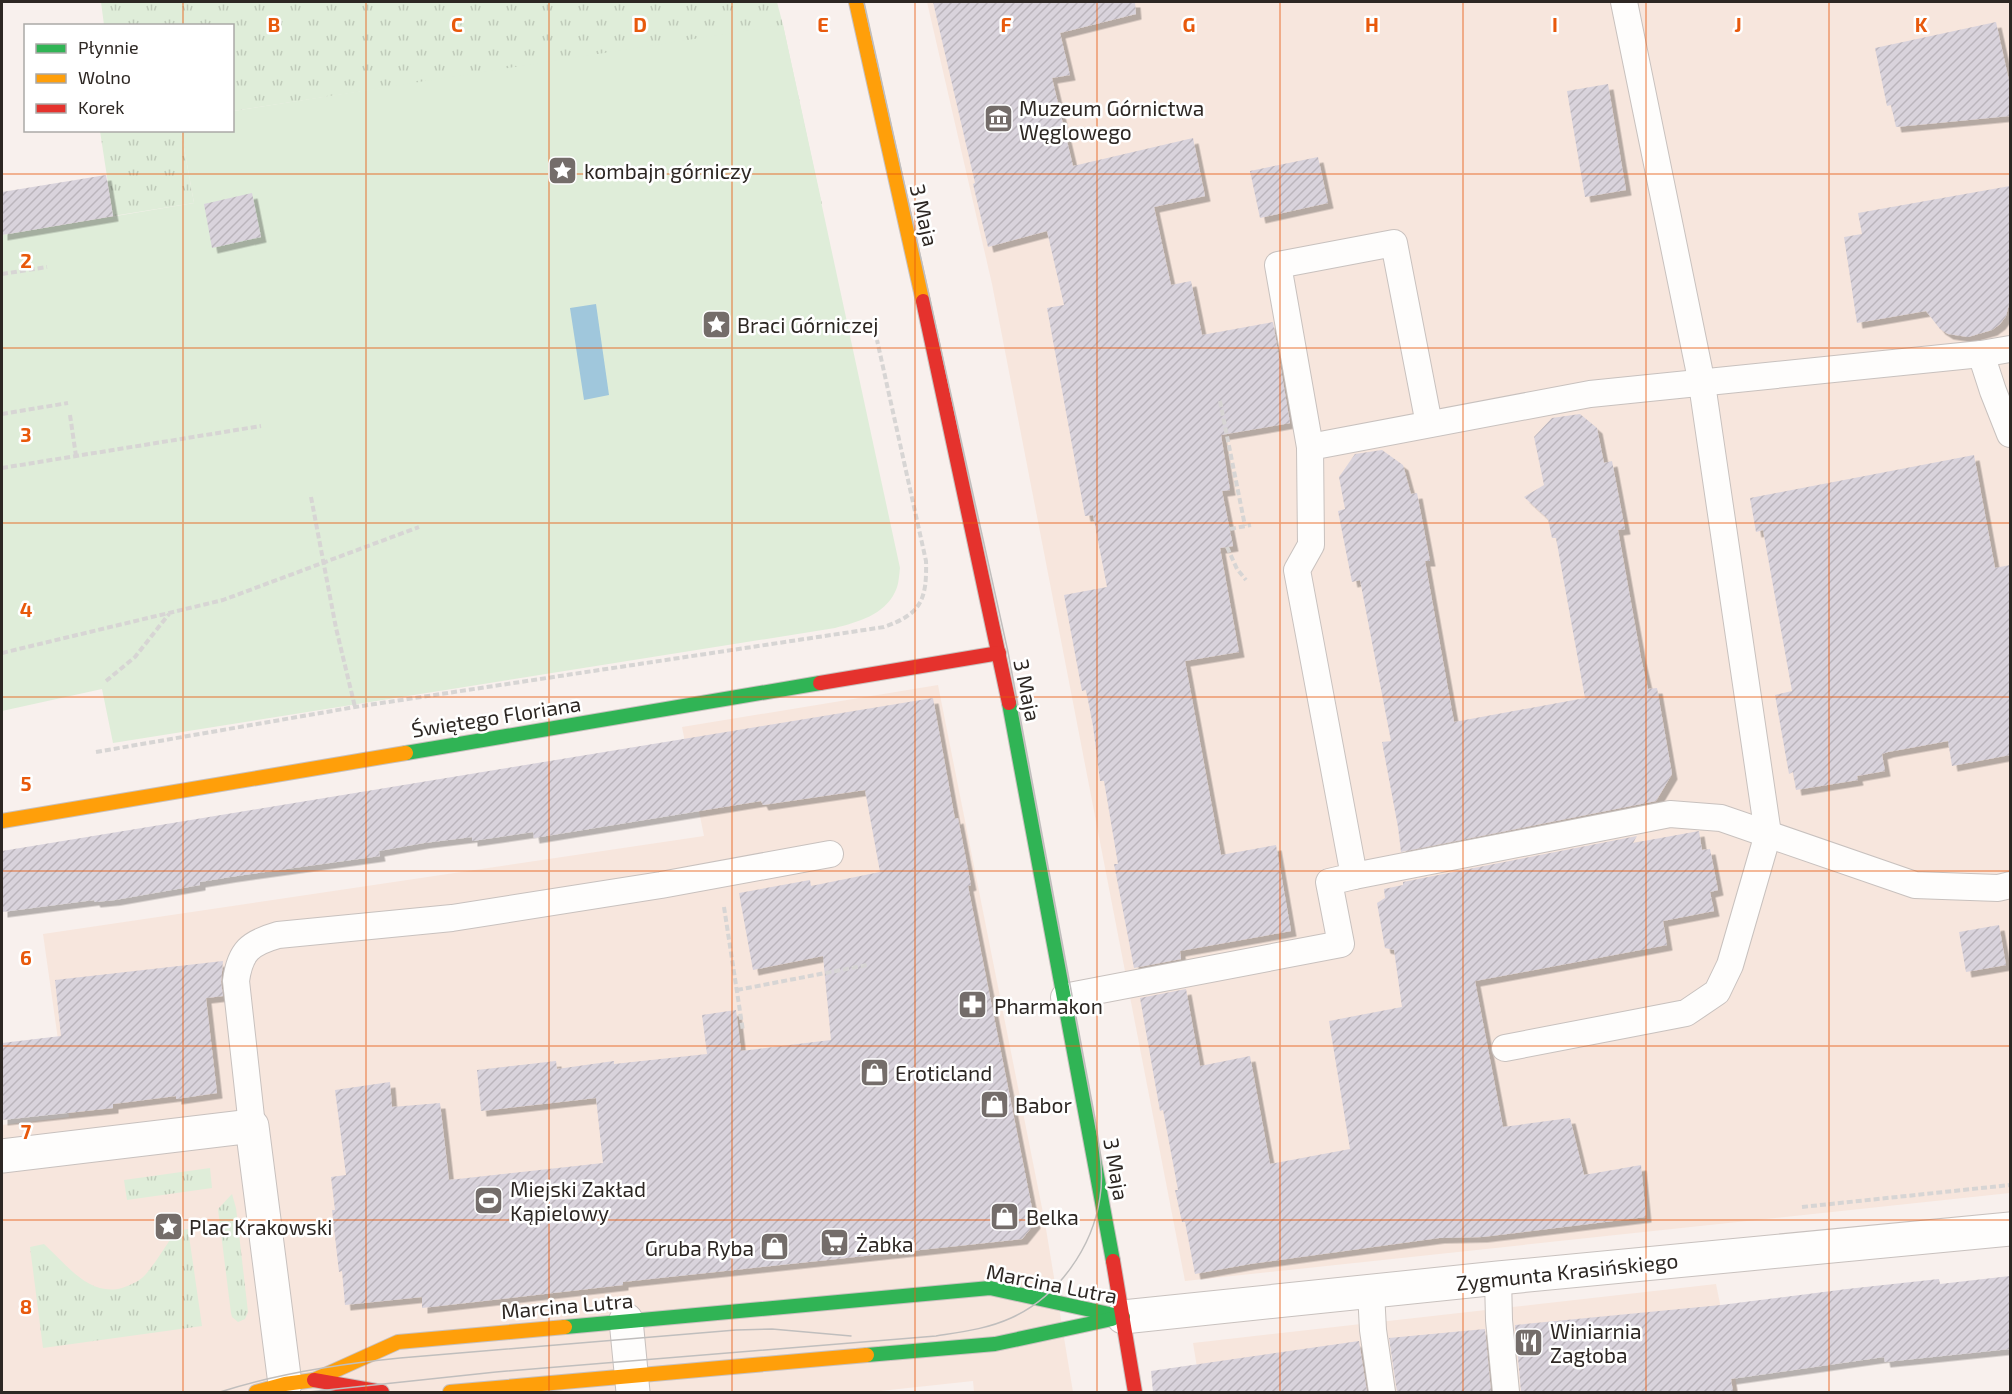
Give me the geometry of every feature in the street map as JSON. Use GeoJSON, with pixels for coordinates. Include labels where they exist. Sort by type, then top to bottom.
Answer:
{"type":"FeatureCollection","features":[{"type":"Feature","properties":{"kind":"street","name":"3 Maja"},"geometry":{"type":"LineString","coordinates":[[856,2],[999,653],[1135,1392]]}},
{"type":"Feature","properties":{"kind":"street","name":"Świętego Floriana"},"geometry":{"type":"LineString","coordinates":[[2,821],[999,653]]}},
{"type":"Feature","properties":{"kind":"street"},"geometry":{"type":"LineString","coordinates":[[2,1156],[252,1126],[285,1386],[382,1392]]}},
{"type":"Feature","properties":{"kind":"street","name":"Zygmunta Krasińskiego"},"geometry":{"type":"LineString","coordinates":[[1123,1317],[2010,1229]]}},
{"type":"Feature","properties":{"kind":"street","name":"Marcina Lutra"},"geometry":{"type":"LineString","coordinates":[[285,1386],[398,1342],[990,1288],[1123,1317]]}},
{"type":"Feature","properties":{"kind":"street","name":"Marcina Lutra"},"geometry":{"type":"LineString","coordinates":[[450,1392],[633,1384],[995,1344],[1123,1317]]}},
{"type":"Feature","properties":{"kind":"street"},"geometry":{"type":"LineString","coordinates":[[626,1320],[633,1384]]}},
{"type":"Feature","properties":{"kind":"lane"},"geometry":{"type":"LineString","coordinates":[[1505,1048],[1686,1013],[1717,992],[1730,965],[1768,834],[1702,384],[1624,2]]}},
{"type":"Feature","properties":{"kind":"lane"},"geometry":{"type":"LineString","coordinates":[[1354,876],[1297,570],[1311,544],[1310,447],[1278,265],[1394,243],[1429,424]]}},
{"type":"Feature","properties":{"kind":"lane"},"geometry":{"type":"LineString","coordinates":[[1310,447],[1590,394],[1702,384],[2010,349]]}},
{"type":"Feature","properties":{"kind":"lane"},"geometry":{"type":"LineString","coordinates":[[1981,354],[2010,434]]}},
{"type":"Feature","properties":{"kind":"lane"},"geometry":{"type":"LineString","coordinates":[[1064,997],[1341,944],[1329,882],[1670,814],[1721,818],[1915,885],[1998,888],[2010,885]]}},
{"type":"Feature","properties":{"kind":"lane"},"geometry":{"type":"LineString","coordinates":[[252,1126],[236,981],[238,964],[246,951],[259,940],[278,935],[463,916],[614,893],[830,854]]}},
{"type":"Feature","properties":{"kind":"lane"},"geometry":{"type":"LineString","coordinates":[[1498,1278],[1499,1320],[1506,1392]]}},
{"type":"Feature","properties":{"kind":"lane"},"geometry":{"type":"LineString","coordinates":[[1371,1292],[1373,1330],[1383,1392]]}},
{"type":"Feature","properties":{"kind":"path"},"geometry":{"type":"LineString","coordinates":[[2,274],[47,267]]}},
{"type":"Feature","properties":{"kind":"path"},"geometry":{"type":"LineString","coordinates":[[96,752],[356,707],[884,627],[905,619],[921,603],[927,583],[926,561],[877,340]]}},
{"type":"Feature","properties":{"kind":"path"},"geometry":{"type":"LineString","coordinates":[[1220,401],[1245,526]]}},
{"type":"Feature","properties":{"kind":"path"},"geometry":{"type":"LineString","coordinates":[[2,414],[68,403]]}},
{"type":"Feature","properties":{"kind":"path"},"geometry":{"type":"LineString","coordinates":[[70,415],[76,456]]}},
{"type":"Feature","properties":{"kind":"path"},"geometry":{"type":"LineString","coordinates":[[2,468],[261,426]]}},
{"type":"Feature","properties":{"kind":"path"},"geometry":{"type":"LineString","coordinates":[[310,496],[356,707]]}},
{"type":"Feature","properties":{"kind":"path"},"geometry":{"type":"LineString","coordinates":[[1230,529],[1251,525]]}},
{"type":"Feature","properties":{"kind":"path"},"geometry":{"type":"LineString","coordinates":[[2,653],[223,600],[419,527]]}},
{"type":"Feature","properties":{"kind":"path"},"geometry":{"type":"LineString","coordinates":[[1227,547],[1237,568],[1246,580]]}},
{"type":"Feature","properties":{"kind":"path"},"geometry":{"type":"LineString","coordinates":[[106,681],[135,657],[170,613]]}},
{"type":"Feature","properties":{"kind":"path"},"geometry":{"type":"LineString","coordinates":[[718,874],[743,1031]]}},
{"type":"Feature","properties":{"kind":"path"},"geometry":{"type":"LineString","coordinates":[[736,990],[867,965]]}},
{"type":"Feature","properties":{"kind":"shaded area"},"geometry":{"type":"Polygon","coordinates":[[[927,2],[2010,2],[2010,1193],[1185,1281],[992,284],[927,2]]]}},
{"type":"Feature","properties":{"kind":"shaded area"},"geometry":{"type":"Polygon","coordinates":[[[938,685],[1045,1223],[1073,1392],[974,1392],[973,1381],[871,1392],[2,1392],[2,1125],[69,1117],[43,934],[704,836],[682,727],[938,685]]]}},
{"type":"Feature","properties":{"kind":"shaded area"},"geometry":{"type":"Polygon","coordinates":[[[1716,1284],[1738,1392],[1201,1392],[1193,1343],[1716,1284]]]}},
{"type":"Feature","properties":{"kind":"green space"},"geometry":{"type":"Polygon","coordinates":[[[101,2],[777,2],[822,204],[384,88],[234,111],[234,24],[104,24],[101,2]]]}},
{"type":"Feature","properties":{"kind":"green space"},"geometry":{"type":"Polygon","coordinates":[[[783,25],[900,568],[898,583],[890,600],[870,616],[835,628],[113,743],[102,689],[2,711],[2,235],[194,203],[181,132],[234,132],[234,111],[783,25]]]}},
{"type":"Feature","properties":{"kind":"green space"},"geometry":{"type":"Polygon","coordinates":[[[100,132],[181,132],[194,203],[113,216],[100,132]]]}},
{"type":"Feature","properties":{"kind":"green space"},"geometry":{"type":"Polygon","coordinates":[[[210,1168],[212,1188],[127,1200],[124,1180],[210,1168]]]}},
{"type":"Feature","properties":{"kind":"green space"},"geometry":{"type":"Polygon","coordinates":[[[232,1194],[236,1208],[248,1312],[245,1319],[238,1322],[231,1313],[218,1209],[232,1194]]]}},
{"type":"Feature","properties":{"kind":"green space"},"geometry":{"type":"Polygon","coordinates":[[[188,1229],[202,1326],[43,1348],[30,1247],[44,1244],[79,1277],[99,1288],[110,1290],[125,1287],[141,1279],[176,1231],[188,1229]]]}},
{"type":"Feature","properties":{"kind":"water"},"geometry":{"type":"Polygon","coordinates":[[[596,304],[609,395],[584,400],[570,308],[596,304]]]}},
{"type":"Feature","properties":{"kind":"building"},"geometry":{"type":"Polygon","coordinates":[[[933,2],[1135,2],[1136,14],[1060,33],[1070,75],[1052,78],[1073,166],[1193,138],[1205,196],[1154,207],[1171,285],[1191,281],[1202,335],[1273,322],[1290,423],[1221,435],[1230,490],[1222,491],[1233,546],[1220,548],[1239,652],[1185,661],[1221,855],[1276,845],[1291,931],[1180,951],[1181,959],[1134,968],[1114,864],[1118,864],[1104,781],[1100,781],[1093,726],[1086,690],[1082,691],[1064,595],[1107,587],[1093,515],[1085,516],[1047,308],[1064,305],[1047,231],[988,247],[933,2]]]}},
{"type":"Feature","properties":{"kind":"building"},"geometry":{"type":"Polygon","coordinates":[[[1996,22],[2010,85],[2010,116],[1896,127],[1891,105],[1887,106],[1875,48],[1996,22]]]}},
{"type":"Feature","properties":{"kind":"building"},"geometry":{"type":"Polygon","coordinates":[[[1608,84],[1626,190],[1585,197],[1567,91],[1608,84]]]}},
{"type":"Feature","properties":{"kind":"building"},"geometry":{"type":"Polygon","coordinates":[[[1318,157],[1328,203],[1260,218],[1250,171],[1318,157]]]}},
{"type":"Feature","properties":{"kind":"building"},"geometry":{"type":"Polygon","coordinates":[[[106,175],[113,216],[2,235],[2,192],[106,175]]]}},
{"type":"Feature","properties":{"kind":"building"},"geometry":{"type":"Polygon","coordinates":[[[2010,186],[2010,300],[2006,316],[2000,324],[1992,330],[1968,337],[1948,334],[1940,329],[1926,311],[1857,323],[1844,237],[1862,234],[1858,213],[2010,186]]]}},
{"type":"Feature","properties":{"kind":"building"},"geometry":{"type":"Polygon","coordinates":[[[252,193],[261,237],[212,248],[204,204],[252,193]]]}},
{"type":"Feature","properties":{"kind":"building"},"geometry":{"type":"Polygon","coordinates":[[[1580,414],[1597,428],[1604,463],[1612,461],[1625,529],[1618,530],[1641,658],[1648,689],[1657,688],[1672,774],[1656,801],[1401,852],[1382,742],[1391,741],[1360,580],[1352,582],[1338,511],[1345,509],[1339,477],[1355,454],[1382,450],[1403,465],[1411,494],[1417,493],[1430,561],[1425,561],[1454,722],[1585,698],[1556,538],[1552,538],[1548,519],[1524,497],[1544,485],[1534,437],[1552,418],[1580,414]]]}},
{"type":"Feature","properties":{"kind":"building"},"geometry":{"type":"Polygon","coordinates":[[[1974,455],[1995,568],[2010,565],[2010,755],[1952,766],[1948,741],[1882,754],[1885,771],[1857,776],[1858,780],[1796,790],[1793,772],[1789,774],[1775,695],[1792,691],[1763,530],[1756,532],[1750,498],[1974,455]]]}},
{"type":"Feature","properties":{"kind":"building"},"geometry":{"type":"Polygon","coordinates":[[[933,698],[1035,1223],[1022,1239],[623,1282],[623,1285],[422,1308],[422,1297],[345,1305],[332,1210],[335,1210],[331,1177],[346,1175],[335,1090],[390,1082],[392,1107],[440,1103],[449,1180],[603,1163],[596,1098],[481,1111],[477,1070],[556,1061],[557,1069],[614,1061],[614,1064],[707,1054],[702,1015],[736,1010],[741,1051],[831,1040],[823,956],[753,970],[739,893],[810,880],[811,886],[880,872],[865,790],[763,805],[761,801],[534,838],[533,832],[472,841],[472,837],[424,843],[379,851],[380,856],[230,877],[200,882],[200,885],[115,900],[95,902],[94,900],[2,912],[2,851],[933,698]]]}},
{"type":"Feature","properties":{"kind":"building"},"geometry":{"type":"Polygon","coordinates":[[[1699,831],[1702,850],[1710,849],[1718,890],[1710,892],[1714,911],[1663,921],[1667,945],[1475,981],[1503,1127],[1570,1118],[1584,1175],[1641,1165],[1646,1217],[1482,1237],[1439,1238],[1250,1264],[1195,1274],[1185,1222],[1182,1222],[1175,1190],[1178,1190],[1163,1110],[1160,1111],[1140,998],[1186,989],[1200,1066],[1250,1056],[1270,1164],[1350,1149],[1329,1021],[1402,1007],[1394,950],[1385,948],[1377,903],[1385,898],[1384,889],[1403,885],[1403,882],[1637,836],[1633,843],[1699,831]]]}},
{"type":"Feature","properties":{"kind":"building"},"geometry":{"type":"Polygon","coordinates":[[[1999,925],[2006,965],[1966,972],[1959,932],[1999,925]]]}},
{"type":"Feature","properties":{"kind":"building"},"geometry":{"type":"Polygon","coordinates":[[[223,961],[221,982],[223,996],[206,998],[217,1093],[176,1099],[176,1096],[113,1104],[113,1108],[2,1120],[2,1043],[61,1036],[55,980],[223,961]]]}},
{"type":"Feature","properties":{"kind":"building"},"geometry":{"type":"Polygon","coordinates":[[[2010,1276],[2010,1349],[1885,1362],[1884,1357],[1731,1379],[1733,1392],[1521,1392],[1515,1325],[1721,1305],[1939,1279],[1940,1284],[2010,1276]]]}},
{"type":"Feature","properties":{"kind":"building"},"geometry":{"type":"Polygon","coordinates":[[[1485,1329],[1491,1392],[1397,1392],[1389,1338],[1485,1329]]]}},
{"type":"Feature","properties":{"kind":"building"},"geometry":{"type":"Polygon","coordinates":[[[1359,1341],[1367,1392],[1153,1392],[1151,1371],[1359,1341]]]}},
{"type":"Feature","properties":{"kind":"tram line"},"geometry":{"type":"LineString","coordinates":[[308,1392],[496,1372],[936,1336],[974,1330],[1011,1318],[1044,1297],[1070,1268],[1090,1234],[1101,1188],[1101,1160],[1096,1124],[1008,652],[864,2]]}},
{"type":"Feature","properties":{"kind":"tram line"},"geometry":{"type":"LineString","coordinates":[[220,1392],[309,1370],[400,1358],[736,1330],[772,1329],[851,1336]]}},
{"type":"Feature","properties":{"kind":"traffic: fast"},"geometry":{"type":"LineString","coordinates":[[406,753],[820,683]]}},
{"type":"Feature","properties":{"kind":"traffic: fast"},"geometry":{"type":"LineString","coordinates":[[1009,703],[1113,1261]]}},
{"type":"Feature","properties":{"kind":"traffic: fast"},"geometry":{"type":"LineString","coordinates":[[565,1327],[990,1288],[1123,1317]]}},
{"type":"Feature","properties":{"kind":"traffic: fast"},"geometry":{"type":"LineString","coordinates":[[867,1355],[995,1344],[1112,1319]]}},
{"type":"Feature","properties":{"kind":"traffic: slow"},"geometry":{"type":"LineString","coordinates":[[856,2],[923,301]]}},
{"type":"Feature","properties":{"kind":"traffic: slow"},"geometry":{"type":"LineString","coordinates":[[2,821],[406,753]]}},
{"type":"Feature","properties":{"kind":"traffic: slow"},"geometry":{"type":"LineString","coordinates":[[256,1392],[285,1384],[314,1380],[398,1342],[565,1327]]}},
{"type":"Feature","properties":{"kind":"traffic: slow"},"geometry":{"type":"LineString","coordinates":[[450,1392],[867,1355]]}},
{"type":"Feature","properties":{"kind":"traffic: jam"},"geometry":{"type":"LineString","coordinates":[[923,301],[1009,703]]}},
{"type":"Feature","properties":{"kind":"traffic: jam"},"geometry":{"type":"LineString","coordinates":[[820,683],[999,653]]}},
{"type":"Feature","properties":{"kind":"traffic: jam"},"geometry":{"type":"LineString","coordinates":[[1113,1261],[1135,1392]]}},
{"type":"Feature","properties":{"kind":"traffic: jam"},"geometry":{"type":"LineString","coordinates":[[314,1380],[382,1392]]}},
{"type":"Feature","properties":{"kind":"place","name":"Muzeum Górnictwa Węglowego"},"geometry":{"type":"Point","coordinates":[998,119]}},
{"type":"Feature","properties":{"kind":"place","name":"kombajn górniczy"},"geometry":{"type":"Point","coordinates":[563,170]}},
{"type":"Feature","properties":{"kind":"place","name":"Braci Górniczej"},"geometry":{"type":"Point","coordinates":[716,324]}},
{"type":"Feature","properties":{"kind":"place","name":"Pharmakon"},"geometry":{"type":"Point","coordinates":[973,1005]}},
{"type":"Feature","properties":{"kind":"place","name":"Eroticland"},"geometry":{"type":"Point","coordinates":[874,1072]}},
{"type":"Feature","properties":{"kind":"place","name":"Babor"},"geometry":{"type":"Point","coordinates":[994,1104]}},
{"type":"Feature","properties":{"kind":"place","name":"Miejski Zakład Kąpielowy"},"geometry":{"type":"Point","coordinates":[489,1200]}},
{"type":"Feature","properties":{"kind":"place","name":"Belka"},"geometry":{"type":"Point","coordinates":[1005,1216]}},
{"type":"Feature","properties":{"kind":"place","name":"Plac Krakowski"},"geometry":{"type":"Point","coordinates":[168,1226]}},
{"type":"Feature","properties":{"kind":"place","name":"Żabka"},"geometry":{"type":"Point","coordinates":[835,1243]}},
{"type":"Feature","properties":{"kind":"place","name":"Gruba Ryba"},"geometry":{"type":"Point","coordinates":[775,1247]}},
{"type":"Feature","properties":{"kind":"place","name":"Winiarnia Zagłoba"},"geometry":{"type":"Point","coordinates":[1529,1342]}}]}
